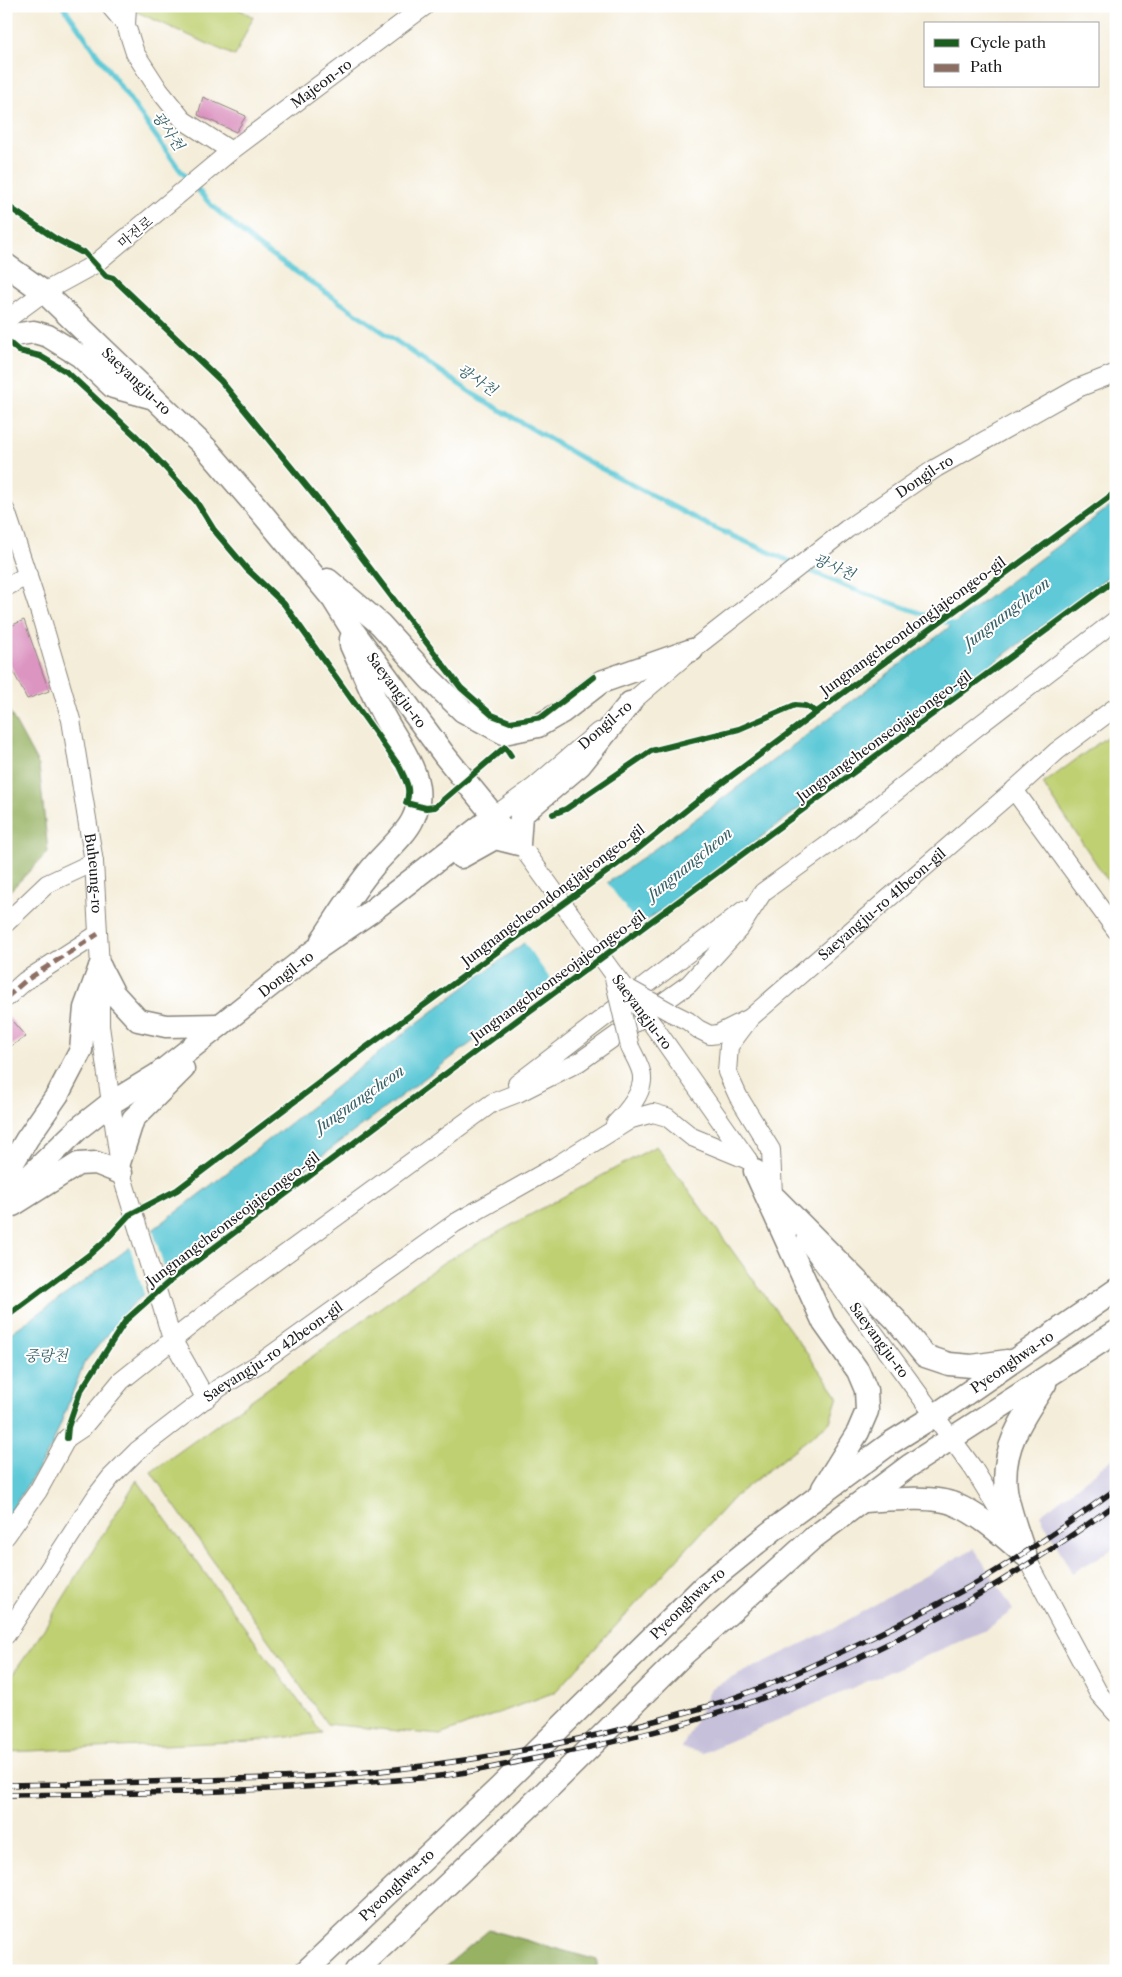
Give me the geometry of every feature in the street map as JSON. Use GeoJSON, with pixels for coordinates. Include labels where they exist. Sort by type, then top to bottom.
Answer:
{"type":"FeatureCollection","features":[{"type":"Feature","properties":{"kind":"main road"},"geometry":{"type":"LineString","coordinates":[[6,265],[44,292]]}},
{"type":"Feature","properties":{"kind":"main road","name":"Saeyangju-ro"},"geometry":{"type":"LineString","coordinates":[[44,292],[206,448],[333,599],[351,628],[445,756],[494,816]]}},
{"type":"Feature","properties":{"kind":"main road"},"geometry":{"type":"LineString","coordinates":[[6,336],[34,332],[48,336],[80,356],[114,387],[153,398]]}},
{"type":"Feature","properties":{"kind":"main road"},"geometry":{"type":"LineString","coordinates":[[291,548],[380,624],[430,679],[463,711],[504,733],[538,726],[562,712],[601,682],[692,650]]}},
{"type":"Feature","properties":{"kind":"main road"},"geometry":{"type":"LineString","coordinates":[[314,951],[371,870],[413,819],[419,798],[417,781],[408,756],[382,713],[351,645],[351,628]]}},
{"type":"Feature","properties":{"kind":"main road"},"geometry":{"type":"LineString","coordinates":[[369,913],[495,838],[523,849],[521,815],[580,765],[630,703]]}},
{"type":"Feature","properties":{"kind":"main road","name":"Dongil-ro"},"geometry":{"type":"LineString","coordinates":[[111,1103],[157,1075],[314,951],[369,913],[494,816]]}},
{"type":"Feature","properties":{"kind":"main road"},"geometry":{"type":"LineString","coordinates":[[100,967],[114,994],[138,1020],[166,1026],[228,1019]]}},
{"type":"Feature","properties":{"kind":"main road"},"geometry":{"type":"LineString","coordinates":[[6,1174],[58,1094],[81,1050],[85,1008],[100,967]]}},
{"type":"Feature","properties":{"kind":"main road"},"geometry":{"type":"LineString","coordinates":[[6,1210],[78,1164],[96,1163],[120,1168],[133,1119],[228,1019]]}},
{"type":"Feature","properties":{"kind":"main road"},"geometry":{"type":"LineString","coordinates":[[6,1199],[78,1128],[111,1103]]}},
{"type":"Feature","properties":{"kind":"main road"},"geometry":{"type":"LineString","coordinates":[[752,1166],[824,1323],[858,1371],[866,1390],[867,1411],[858,1432],[843,1453],[817,1498]]}},
{"type":"Feature","properties":{"kind":"main road"},"geometry":{"type":"LineString","coordinates":[[774,1197],[896,1320],[925,1356],[949,1364],[972,1366],[1013,1360]]}},
{"type":"Feature","properties":{"kind":"main road","name":"Pyeonghwa-ro"},"geometry":{"type":"LineString","coordinates":[[306,1971],[507,1780],[705,1585],[892,1442],[934,1416],[1116,1290]]}},
{"type":"Feature","properties":{"kind":"main road"},"geometry":{"type":"LineString","coordinates":[[356,1971],[544,1793],[684,1654],[813,1538],[909,1466],[952,1440],[1116,1332]]}},
{"type":"Feature","properties":{"kind":"main road"},"geometry":{"type":"LineString","coordinates":[[1025,1555],[1006,1490],[1006,1467],[1014,1432],[1051,1375]]}},
{"type":"Feature","properties":{"kind":"main road"},"geometry":{"type":"LineString","coordinates":[[862,1501],[920,1499],[953,1503],[982,1521],[1025,1555]]}},
{"type":"Feature","properties":{"kind":"street"},"geometry":{"type":"LineString","coordinates":[[110,6],[126,25]]}},
{"type":"Feature","properties":{"kind":"street"},"geometry":{"type":"LineString","coordinates":[[127,6],[126,25],[135,53],[159,90],[183,120],[225,156]]}},
{"type":"Feature","properties":{"kind":"street","name":"Majeon-ro"},"geometry":{"type":"LineString","coordinates":[[225,156],[425,6]]}},
{"type":"Feature","properties":{"kind":"street","name":"마전로"},"geometry":{"type":"LineString","coordinates":[[44,292],[95,264],[225,156]]}},
{"type":"Feature","properties":{"kind":"street"},"geometry":{"type":"LineString","coordinates":[[6,320],[44,292]]}},
{"type":"Feature","properties":{"kind":"street","name":"Dongil-ro"},"geometry":{"type":"LineString","coordinates":[[494,816],[534,787],[692,650],[847,529],[936,468],[1078,388],[1116,373]]}},
{"type":"Feature","properties":{"kind":"street","name":"Buheung-ro"},"geometry":{"type":"LineString","coordinates":[[6,511],[28,575],[72,720],[94,862],[100,967],[100,1026],[120,1168],[172,1339],[206,1399]]}},
{"type":"Feature","properties":{"kind":"street"},"geometry":{"type":"LineString","coordinates":[[6,587],[28,575]]}},
{"type":"Feature","properties":{"kind":"street"},"geometry":{"type":"LineString","coordinates":[[492,1103],[518,1093],[578,1062],[690,984],[740,928],[763,892],[847,831],[973,730],[1116,620]]}},
{"type":"Feature","properties":{"kind":"street","name":"Saeyangju-ro 41beon-gil"},"geometry":{"type":"LineString","coordinates":[[750,1018],[1057,751],[1116,707]]}},
{"type":"Feature","properties":{"kind":"street"},"geometry":{"type":"LineString","coordinates":[[1014,790],[1116,930]]}},
{"type":"Feature","properties":{"kind":"street","name":"Saeyangju-ro"},"geometry":{"type":"LineString","coordinates":[[494,816],[523,849],[617,979],[655,1028],[774,1197],[973,1468],[1025,1555],[1100,1694],[1116,1713]]}},
{"type":"Feature","properties":{"kind":"street"},"geometry":{"type":"LineString","coordinates":[[6,923],[47,884],[94,862]]}},
{"type":"Feature","properties":{"kind":"street"},"geometry":{"type":"LineString","coordinates":[[6,1536],[38,1491],[68,1438],[82,1428],[121,1381],[172,1339],[492,1103],[758,900]]}},
{"type":"Feature","properties":{"kind":"street"},"geometry":{"type":"LineString","coordinates":[[6,998],[25,981],[98,934]]}},
{"type":"Feature","properties":{"kind":"street"},"geometry":{"type":"LineString","coordinates":[[617,979],[710,1035],[718,1034],[750,1018]]}},
{"type":"Feature","properties":{"kind":"street"},"geometry":{"type":"LineString","coordinates":[[602,1136],[628,1110],[638,1093],[643,1078],[630,1047],[617,979]]}},
{"type":"Feature","properties":{"kind":"street"},"geometry":{"type":"LineString","coordinates":[[750,1018],[729,1046],[727,1072],[738,1096],[771,1150],[774,1197]]}},
{"type":"Feature","properties":{"kind":"street"},"geometry":{"type":"LineString","coordinates":[[602,1136],[631,1119],[653,1113],[666,1117],[692,1137],[752,1166]]}},
{"type":"Feature","properties":{"kind":"street","name":"Saeyangju-ro 42beon-gil"},"geometry":{"type":"LineString","coordinates":[[6,1635],[97,1495],[111,1477],[137,1451],[219,1388],[260,1363],[455,1223],[556,1166],[602,1136]]}},
{"type":"Feature","properties":{"kind":"shaded area"},"geometry":{"type":"Polygon","coordinates":[[[1116,1456],[1116,1547],[1072,1573],[1040,1515],[1116,1456]]]}},
{"type":"Feature","properties":{"kind":"shaded area"},"geometry":{"type":"Polygon","coordinates":[[[974,1548],[1013,1610],[986,1630],[702,1753],[682,1748],[711,1688],[832,1629],[974,1548]]]}},
{"type":"Feature","properties":{"kind":"green space"},"geometry":{"type":"Polygon","coordinates":[[[139,6],[233,6],[253,17],[235,56],[137,12],[139,6]]]}},
{"type":"Feature","properties":{"kind":"green space"},"geometry":{"type":"Polygon","coordinates":[[[6,705],[39,766],[48,852],[6,895],[6,705]]]}},
{"type":"Feature","properties":{"kind":"green space"},"geometry":{"type":"Polygon","coordinates":[[[1116,730],[1116,893],[1043,784],[1116,730]]]}},
{"type":"Feature","properties":{"kind":"green space"},"geometry":{"type":"Polygon","coordinates":[[[656,1146],[838,1396],[830,1422],[735,1496],[555,1692],[440,1735],[327,1724],[151,1472],[444,1262],[656,1146]]]}},
{"type":"Feature","properties":{"kind":"green space"},"geometry":{"type":"Polygon","coordinates":[[[137,1480],[322,1733],[253,1741],[6,1752],[6,1684],[37,1640],[137,1480]]]}},
{"type":"Feature","properties":{"kind":"green space"},"geometry":{"type":"Polygon","coordinates":[[[489,1930],[597,1960],[597,1971],[440,1971],[489,1930]]]}},
{"type":"Feature","properties":{"kind":"water","name":"중랑천"},"geometry":{"type":"Polygon","coordinates":[[[1116,502],[1116,571],[689,891],[475,1040],[180,1263],[133,1304],[84,1363],[52,1446],[6,1519],[6,1336],[127,1250],[478,977],[698,817],[1116,502]]]}},
{"type":"Feature","properties":{"kind":"pier"},"geometry":{"type":"Polygon","coordinates":[[[606,881],[640,928],[556,987],[523,941],[606,881]]]}},
{"type":"Feature","properties":{"kind":"pier"},"geometry":{"type":"Polygon","coordinates":[[[152,1227],[167,1277],[145,1297],[129,1244],[152,1227]]]}},
{"type":"Feature","properties":{"kind":"building"},"geometry":{"type":"Polygon","coordinates":[[[203,97],[246,116],[236,132],[198,115],[203,97]]]}},
{"type":"Feature","properties":{"kind":"building"},"geometry":{"type":"Polygon","coordinates":[[[24,620],[49,691],[27,699],[10,665],[6,667],[6,628],[24,620]]]}},
{"type":"Feature","properties":{"kind":"building"},"geometry":{"type":"Polygon","coordinates":[[[6,1014],[26,1037],[9,1047],[6,1044],[6,1014]]]}},
{"type":"Feature","properties":{"kind":"waterway","name":"광사천"},"geometry":{"type":"LineString","coordinates":[[63,6],[180,170],[211,205],[257,245],[473,394],[585,460],[710,526],[796,564]]}},
{"type":"Feature","properties":{"kind":"waterway","name":"광사천"},"geometry":{"type":"LineString","coordinates":[[804,568],[847,587],[957,626]]}},
{"type":"Feature","properties":{"kind":"railway"},"geometry":{"type":"LineString","coordinates":[[6,1785],[299,1777],[384,1771],[526,1750],[666,1718],[728,1700],[760,1688],[904,1622],[1007,1564],[1062,1528],[1116,1489]]}},
{"type":"Feature","properties":{"kind":"railway"},"geometry":{"type":"LineString","coordinates":[[6,1795],[148,1793],[289,1788],[427,1777],[490,1768],[638,1736],[746,1704],[816,1677],[895,1641],[1008,1577],[1116,1504]]}},
{"type":"Feature","properties":{"kind":"marked path"},"geometry":{"type":"LineString","coordinates":[[6,998],[25,981],[98,934]]}},
{"type":"Feature","properties":{"kind":"cycle path"},"geometry":{"type":"LineString","coordinates":[[6,205],[56,239],[81,252]]}},
{"type":"Feature","properties":{"kind":"cycle path"},"geometry":{"type":"LineString","coordinates":[[84,252],[106,276],[113,278],[221,381],[322,505],[461,688],[492,715],[510,722],[542,717],[594,677]]}},
{"type":"Feature","properties":{"kind":"cycle path"},"geometry":{"type":"LineString","coordinates":[[6,340],[19,351],[40,356],[67,372],[137,437],[196,501],[214,530],[247,569],[284,604],[399,766],[408,789],[406,803],[426,808],[435,807],[505,747],[511,756]]}},
{"type":"Feature","properties":{"kind":"cycle path","name":"Jungnangcheondongjajeongeo-gil"},"geometry":{"type":"LineString","coordinates":[[6,1317],[89,1255],[129,1215],[177,1190],[364,1049],[638,849],[699,800],[817,712],[1116,492]]}},
{"type":"Feature","properties":{"kind":"cycle path","name":"Jungnangcheonseojajeongeo-gil"},"geometry":{"type":"LineString","coordinates":[[67,1438],[68,1427],[80,1392],[126,1320],[171,1280],[524,1015],[1116,579]]}},
{"type":"Feature","properties":{"kind":"cycle path"},"geometry":{"type":"LineString","coordinates":[[553,814],[566,809],[651,751],[739,729],[795,705],[805,706],[817,712]]}},
{"type":"Feature","properties":{"kind":"water label","name":"Jungnangcheon"},"geometry":{"type":"Point","coordinates":[1007,613]}},
{"type":"Feature","properties":{"kind":"water label","name":"Jungnangcheon"},"geometry":{"type":"Point","coordinates":[690,864]}},
{"type":"Feature","properties":{"kind":"water label","name":"Jungnangcheon"},"geometry":{"type":"Point","coordinates":[360,1099]}}]}
